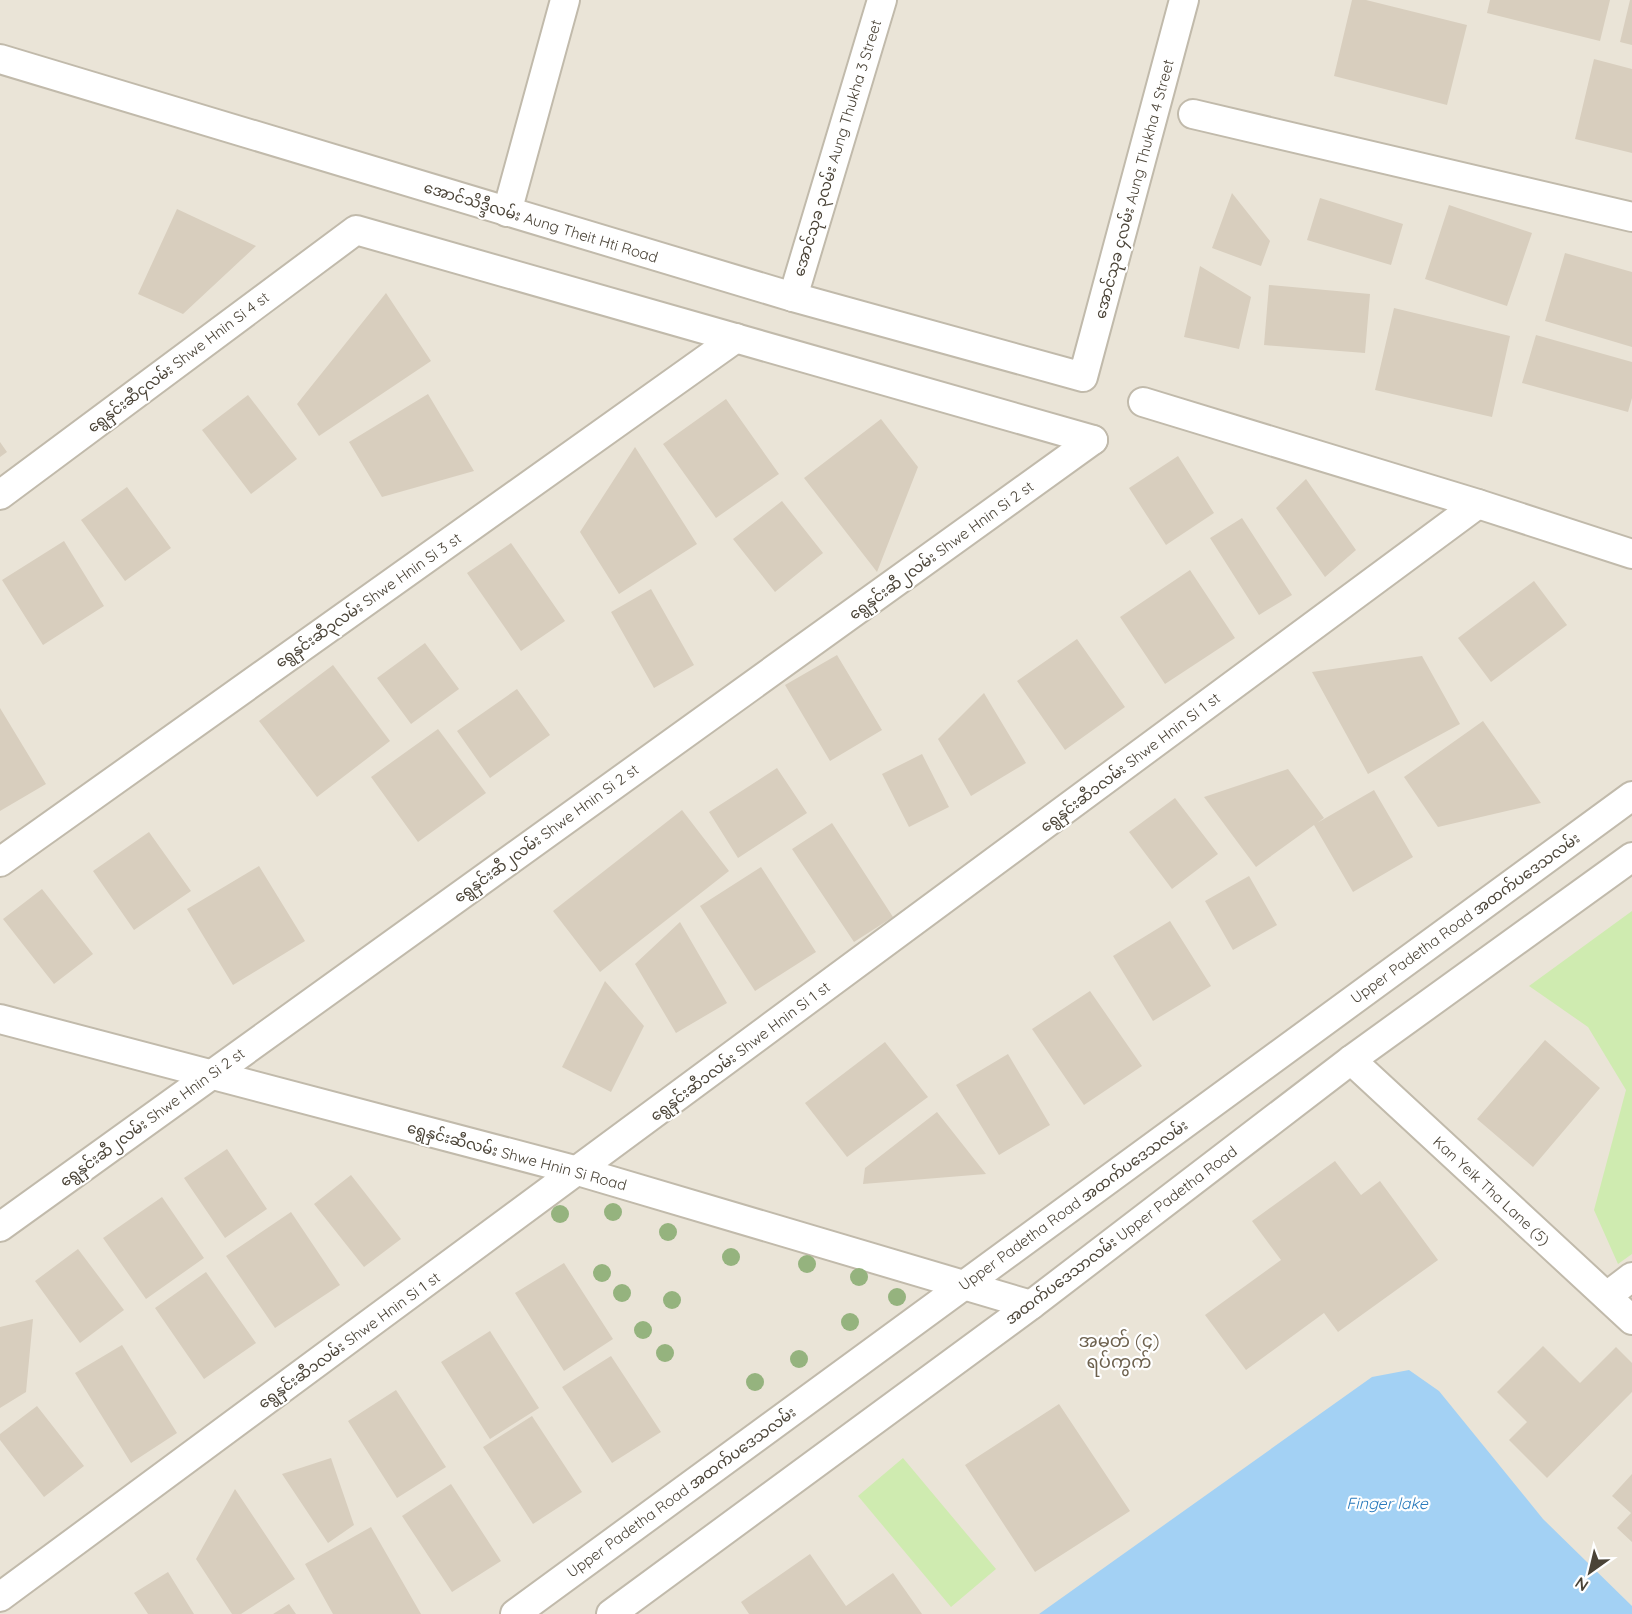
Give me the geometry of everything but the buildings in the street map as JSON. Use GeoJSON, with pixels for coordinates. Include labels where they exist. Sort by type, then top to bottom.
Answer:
{"type":"FeatureCollection","features":[{"type":"Feature","properties":{"kind":"street"},"geometry":{"type":"LineString","coordinates":[[507,212],[566,0]]}},
{"type":"Feature","properties":{"kind":"street","name":"အောင်သုခ ၃လမ်း Aung Thukha 3 Street"},"geometry":{"type":"LineString","coordinates":[[793,297],[882,0]]}},
{"type":"Feature","properties":{"kind":"street","name":"အောင်သုခ ၄လမ်း Aung Thukha 4 Street"},"geometry":{"type":"LineString","coordinates":[[1083,377],[1184,0]]}},
{"type":"Feature","properties":{"kind":"street","name":"အောင်သိဒ္ဒီလမ်း Aung Theit Hti Road"},"geometry":{"type":"LineString","coordinates":[[0,59],[793,297],[1083,377]]}},
{"type":"Feature","properties":{"kind":"street"},"geometry":{"type":"LineString","coordinates":[[1194,114],[1632,217]]}},
{"type":"Feature","properties":{"kind":"street","name":"ရွေနှင်းဆီ၄လမ်း Shwe Hnin Si 4 st"},"geometry":{"type":"LineString","coordinates":[[0,495],[356,230],[736,338]]}},
{"type":"Feature","properties":{"kind":"street","name":"ရွေနှင်းဆီ၂လမ်း Shwe Hnin Si 2 st"},"geometry":{"type":"LineString","coordinates":[[0,1227],[1093,440],[736,338]]}},
{"type":"Feature","properties":{"kind":"street","name":"ရွေနှင်းဆီ၃လမ်း Shwe Hnin Si 3 st"},"geometry":{"type":"LineString","coordinates":[[0,862],[736,338]]}},
{"type":"Feature","properties":{"kind":"street"},"geometry":{"type":"LineString","coordinates":[[1143,402],[1478,504],[1632,554]]}},
{"type":"Feature","properties":{"kind":"street","name":"ရွေနှင်းဆီ၁လမ်း Shwe Hnin Si 1 st"},"geometry":{"type":"LineString","coordinates":[[0,1597],[1478,504]]}},
{"type":"Feature","properties":{"kind":"street","name":"Upper Padetha Road အထက်ပဒေသလမ်း"},"geometry":{"type":"LineString","coordinates":[[515,1614],[1632,796]]}},
{"type":"Feature","properties":{"kind":"street","name":"အထက်ပဒေသာလမ်း Upper Padetha Road"},"geometry":{"type":"LineString","coordinates":[[611,1614],[1031,1305],[1351,1060],[1632,857]]}},
{"type":"Feature","properties":{"kind":"street","name":"ရွေနှင်းဆီလမ်း Shwe Hnin Si Road"},"geometry":{"type":"LineString","coordinates":[[0,1019],[578,1171],[1031,1305]]}},
{"type":"Feature","properties":{"kind":"street","name":"Kan Yeik Tha Lane (5)"},"geometry":{"type":"LineString","coordinates":[[1351,1060],[1632,1320]]}},
{"type":"Feature","properties":{"kind":"street"},"geometry":{"type":"LineString","coordinates":[[1606,1296],[1632,1277]]}},
{"type":"Feature","properties":{"kind":"shaded area"},"geometry":{"type":"Polygon","coordinates":[[[0,0],[1632,0],[1632,1614],[0,1614],[0,0]]]}},
{"type":"Feature","properties":{"kind":"green space"},"geometry":{"type":"Polygon","coordinates":[[[1632,911],[1632,1254],[1618,1264],[1594,1210],[1626,1090],[1588,1027],[1529,986],[1632,911]]]}},
{"type":"Feature","properties":{"kind":"green space"},"geometry":{"type":"Polygon","coordinates":[[[903,1458],[996,1569],[951,1607],[858,1496],[903,1458]]]}},
{"type":"Feature","properties":{"kind":"water","name":"Finger lake"},"geometry":{"type":"Polygon","coordinates":[[[1409,1370],[1439,1391],[1543,1519],[1632,1606],[1632,1614],[1039,1614],[1372,1377],[1409,1370]]]}},
{"type":"Feature","properties":{"kind":"district","name":"အမှတ် (၄) ရပ်ကွက်"},"geometry":{"type":"Point","coordinates":[1119,1350]}}]}
